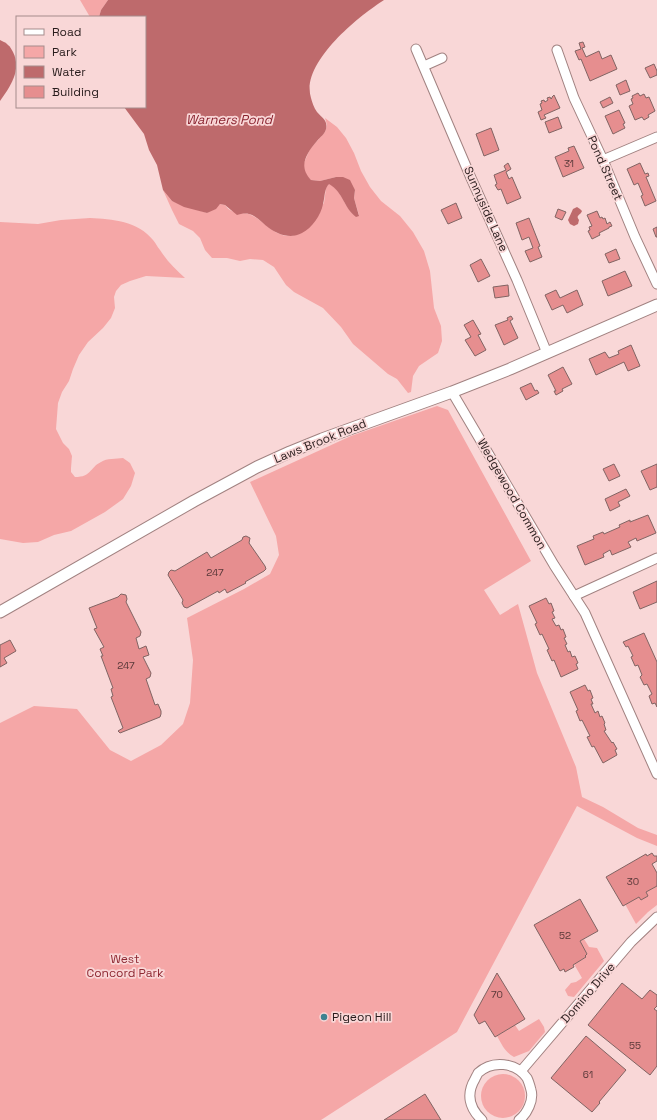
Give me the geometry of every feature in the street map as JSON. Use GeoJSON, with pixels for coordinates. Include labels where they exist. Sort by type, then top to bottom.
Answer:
{"type":"FeatureCollection","features":[{"type":"Feature","properties":{"kind":"street","name":"Sunnyside Lane"},"geometry":{"type":"LineString","coordinates":[[416,49],[471,178],[515,275],[547,353]]}},
{"type":"Feature","properties":{"kind":"street","name":"Pond Street"},"geometry":{"type":"LineString","coordinates":[[557,50],[574,98],[603,160],[635,237],[657,284]]}},
{"type":"Feature","properties":{"kind":"street"},"geometry":{"type":"LineString","coordinates":[[424,66],[442,58]]}},
{"type":"Feature","properties":{"kind":"street"},"geometry":{"type":"LineString","coordinates":[[603,160],[657,137]]}},
{"type":"Feature","properties":{"kind":"street","name":"Laws Brook Road"},"geometry":{"type":"LineString","coordinates":[[0,612],[194,501],[257,467],[347,429],[452,392],[547,353],[657,305]]}},
{"type":"Feature","properties":{"kind":"street","name":"Wedgewood Common"},"geometry":{"type":"LineString","coordinates":[[452,392],[584,613],[657,774]]}},
{"type":"Feature","properties":{"kind":"street"},"geometry":{"type":"LineString","coordinates":[[574,596],[657,558]]}},
{"type":"Feature","properties":{"kind":"street","name":"Domino Drive"},"geometry":{"type":"LineString","coordinates":[[521,1071],[631,942],[657,917]]}},
{"type":"Feature","properties":{"kind":"street"},"geometry":{"type":"LineString","coordinates":[[482,1120],[475,1114],[470,1102],[470,1086],[478,1074],[490,1066],[502,1064],[513,1066],[521,1071],[527,1079],[532,1093],[529,1108],[519,1120]]}},
{"type":"Feature","properties":{"kind":"green space"},"geometry":{"type":"Polygon","coordinates":[[[80,0],[108,0],[101,10],[99,16],[89,16],[80,0]]]}},
{"type":"Feature","properties":{"kind":"green space"},"geometry":{"type":"Polygon","coordinates":[[[325,118],[337,127],[346,138],[370,187],[381,201],[400,216],[413,232],[424,251],[430,271],[434,308],[441,326],[442,341],[438,353],[419,366],[413,376],[411,392],[408,393],[397,379],[388,374],[353,344],[341,327],[323,308],[294,292],[286,285],[274,267],[263,260],[250,259],[240,261],[227,258],[212,258],[205,250],[200,238],[193,231],[179,224],[163,190],[172,201],[207,213],[220,204],[226,206],[232,211],[251,215],[269,228],[286,236],[293,236],[324,203],[326,188],[329,183],[338,191],[348,208],[356,216],[359,215],[354,198],[355,190],[336,177],[320,181],[311,180],[306,175],[303,165],[310,149],[325,132],[327,125],[325,118]]]}},
{"type":"Feature","properties":{"kind":"green space"},"geometry":{"type":"Polygon","coordinates":[[[90,218],[116,220],[140,229],[153,240],[169,262],[185,278],[146,276],[121,285],[116,291],[114,297],[115,308],[111,318],[88,342],[79,355],[69,381],[62,392],[58,403],[56,429],[72,456],[71,472],[75,477],[85,476],[97,464],[103,461],[123,458],[130,463],[135,473],[131,486],[123,499],[105,512],[71,531],[54,535],[38,542],[23,543],[0,539],[0,222],[38,224],[61,220],[90,218]]]}},
{"type":"Feature","properties":{"kind":"green space","name":"West Concord Park"},"geometry":{"type":"Polygon","coordinates":[[[437,406],[448,410],[531,561],[484,590],[500,615],[518,604],[537,673],[576,767],[582,797],[603,807],[638,828],[657,835],[657,846],[637,838],[577,806],[457,1032],[321,1120],[0,1120],[0,723],[34,706],[77,709],[110,750],[131,761],[161,745],[183,724],[190,703],[193,660],[187,618],[270,574],[279,555],[276,536],[250,482],[351,436],[437,406]]]}},
{"type":"Feature","properties":{"kind":"green space"},"geometry":{"type":"Polygon","coordinates":[[[657,886],[657,905],[636,924],[625,904],[639,897],[641,900],[648,896],[646,892],[657,886]]]}},
{"type":"Feature","properties":{"kind":"green space"},"geometry":{"type":"Polygon","coordinates":[[[584,939],[589,947],[597,948],[604,961],[574,997],[568,996],[565,990],[571,983],[582,978],[574,964],[585,958],[587,954],[580,941],[584,939]]]}},
{"type":"Feature","properties":{"kind":"green space"},"geometry":{"type":"Polygon","coordinates":[[[539,1019],[545,1032],[529,1051],[514,1057],[508,1053],[497,1036],[515,1025],[519,1031],[539,1019]]]}},
{"type":"Feature","properties":{"kind":"green space"},"geometry":{"type":"Polygon","coordinates":[[[499,1074],[507,1074],[512,1075],[519,1080],[524,1087],[524,1105],[519,1112],[512,1117],[499,1118],[491,1115],[484,1108],[481,1100],[481,1092],[484,1084],[491,1077],[499,1074]]]}},
{"type":"Feature","properties":{"kind":"water","name":"Warners Pond"},"geometry":{"type":"Polygon","coordinates":[[[108,0],[384,0],[360,17],[334,42],[314,70],[310,84],[313,105],[325,121],[326,129],[307,155],[304,165],[305,170],[311,180],[320,181],[343,177],[350,180],[355,190],[354,198],[359,216],[356,217],[348,209],[338,192],[329,184],[325,191],[322,208],[316,221],[306,231],[294,236],[277,233],[252,215],[237,215],[225,205],[220,204],[216,209],[207,213],[184,207],[172,201],[163,190],[157,165],[149,150],[144,134],[125,108],[146,108],[146,16],[99,16],[101,10],[108,0]]]}},
{"type":"Feature","properties":{"kind":"water"},"geometry":{"type":"Polygon","coordinates":[[[0,40],[11,48],[16,65],[14,78],[0,101],[0,40]]]}},
{"type":"Feature","properties":{"kind":"water"},"geometry":{"type":"Polygon","coordinates":[[[577,207],[582,211],[578,216],[578,224],[574,226],[570,224],[568,220],[573,209],[577,207]]]}},
{"type":"Feature","properties":{"kind":"building"},"geometry":{"type":"Polygon","coordinates":[[[583,42],[585,47],[582,48],[586,57],[599,51],[602,59],[611,55],[617,69],[590,81],[581,59],[579,60],[575,51],[581,49],[579,43],[583,42]]]}},
{"type":"Feature","properties":{"kind":"building"},"geometry":{"type":"Polygon","coordinates":[[[654,64],[657,75],[650,78],[645,68],[654,64]]]}},
{"type":"Feature","properties":{"kind":"building"},"geometry":{"type":"Polygon","coordinates":[[[626,80],[630,91],[620,95],[616,85],[626,80]]]}},
{"type":"Feature","properties":{"kind":"building"},"geometry":{"type":"Polygon","coordinates":[[[638,93],[640,96],[644,94],[646,98],[649,97],[655,111],[648,115],[649,117],[644,120],[642,117],[635,120],[629,106],[633,104],[631,99],[633,98],[632,96],[638,93]]]}},
{"type":"Feature","properties":{"kind":"building"},"geometry":{"type":"Polygon","coordinates":[[[554,95],[560,108],[544,115],[546,118],[541,120],[538,112],[542,110],[540,104],[542,103],[541,101],[544,100],[545,102],[548,100],[547,98],[550,97],[551,99],[554,95]]]}},
{"type":"Feature","properties":{"kind":"building"},"geometry":{"type":"Polygon","coordinates":[[[610,97],[613,103],[603,108],[600,102],[610,97]]]}},
{"type":"Feature","properties":{"kind":"building"},"geometry":{"type":"Polygon","coordinates":[[[619,110],[625,123],[623,124],[625,128],[613,134],[605,116],[619,110]]]}},
{"type":"Feature","properties":{"kind":"building"},"geometry":{"type":"Polygon","coordinates":[[[558,117],[562,128],[549,133],[545,122],[558,117]]]}},
{"type":"Feature","properties":{"kind":"building"},"geometry":{"type":"Polygon","coordinates":[[[491,128],[499,150],[484,156],[476,134],[491,128]]]}},
{"type":"Feature","properties":{"kind":"building"},"geometry":{"type":"Polygon","coordinates":[[[574,146],[584,168],[563,177],[555,157],[569,151],[568,148],[574,146]]]}},
{"type":"Feature","properties":{"kind":"building"},"geometry":{"type":"Polygon","coordinates":[[[508,163],[511,169],[506,172],[509,179],[512,177],[521,198],[507,204],[501,189],[498,190],[495,185],[497,184],[494,175],[506,170],[504,166],[508,163]]]}},
{"type":"Feature","properties":{"kind":"building"},"geometry":{"type":"Polygon","coordinates":[[[640,163],[645,174],[648,173],[649,176],[646,177],[656,201],[645,206],[641,196],[643,195],[638,183],[634,185],[627,169],[640,163]]]}},
{"type":"Feature","properties":{"kind":"building"},"geometry":{"type":"Polygon","coordinates":[[[456,203],[462,218],[448,224],[441,210],[456,203]]]}},
{"type":"Feature","properties":{"kind":"building"},"geometry":{"type":"Polygon","coordinates":[[[558,209],[566,212],[562,220],[555,217],[558,209]]]}},
{"type":"Feature","properties":{"kind":"building"},"geometry":{"type":"Polygon","coordinates":[[[597,211],[600,218],[605,218],[607,224],[610,222],[612,226],[599,233],[600,235],[592,239],[588,231],[590,230],[589,227],[592,226],[587,215],[597,211]]]}},
{"type":"Feature","properties":{"kind":"building"},"geometry":{"type":"Polygon","coordinates":[[[529,218],[540,246],[538,247],[542,257],[530,262],[525,251],[533,248],[529,237],[522,240],[516,223],[529,218]]]}},
{"type":"Feature","properties":{"kind":"building"},"geometry":{"type":"Polygon","coordinates":[[[657,227],[657,237],[656,237],[653,229],[657,227]]]}},
{"type":"Feature","properties":{"kind":"building"},"geometry":{"type":"Polygon","coordinates":[[[616,249],[620,259],[609,263],[605,254],[616,249]]]}},
{"type":"Feature","properties":{"kind":"building"},"geometry":{"type":"Polygon","coordinates":[[[481,259],[490,276],[478,282],[470,265],[481,259]]]}},
{"type":"Feature","properties":{"kind":"building"},"geometry":{"type":"Polygon","coordinates":[[[625,271],[632,286],[608,296],[602,281],[625,271]]]}},
{"type":"Feature","properties":{"kind":"building"},"geometry":{"type":"Polygon","coordinates":[[[508,285],[509,296],[495,298],[493,287],[508,285]]]}},
{"type":"Feature","properties":{"kind":"building"},"geometry":{"type":"Polygon","coordinates":[[[556,290],[560,298],[577,290],[583,305],[567,313],[563,305],[552,310],[545,295],[556,290]]]}},
{"type":"Feature","properties":{"kind":"building"},"geometry":{"type":"Polygon","coordinates":[[[511,316],[513,319],[510,321],[518,338],[504,345],[495,325],[508,320],[507,318],[511,316]]]}},
{"type":"Feature","properties":{"kind":"building"},"geometry":{"type":"Polygon","coordinates":[[[473,320],[481,334],[478,335],[486,350],[475,356],[465,340],[471,337],[464,325],[473,320]]]}},
{"type":"Feature","properties":{"kind":"building"},"geometry":{"type":"Polygon","coordinates":[[[631,345],[640,366],[628,371],[624,362],[596,375],[589,359],[605,352],[609,358],[619,354],[618,351],[631,345]]]}},
{"type":"Feature","properties":{"kind":"building"},"geometry":{"type":"Polygon","coordinates":[[[563,367],[572,384],[562,389],[563,391],[556,395],[554,391],[556,391],[548,375],[563,367]]]}},
{"type":"Feature","properties":{"kind":"building"},"geometry":{"type":"Polygon","coordinates":[[[531,383],[535,391],[537,390],[539,393],[526,400],[520,388],[531,383]]]}},
{"type":"Feature","properties":{"kind":"building"},"geometry":{"type":"Polygon","coordinates":[[[614,464],[620,476],[609,481],[603,469],[614,464]]]}},
{"type":"Feature","properties":{"kind":"building"},"geometry":{"type":"Polygon","coordinates":[[[657,464],[657,487],[650,490],[641,471],[657,464]]]}},
{"type":"Feature","properties":{"kind":"building"},"geometry":{"type":"Polygon","coordinates":[[[626,489],[630,496],[618,502],[620,506],[610,511],[605,499],[626,489]]]}},
{"type":"Feature","properties":{"kind":"building"},"geometry":{"type":"Polygon","coordinates":[[[648,515],[656,533],[637,541],[636,538],[628,542],[631,547],[612,555],[610,550],[603,554],[604,557],[585,565],[577,546],[594,539],[593,536],[603,532],[604,534],[620,527],[619,525],[630,520],[630,522],[648,515]]]}},
{"type":"Feature","properties":{"kind":"building"},"geometry":{"type":"Polygon","coordinates":[[[246,536],[250,538],[249,543],[266,569],[245,582],[246,583],[227,593],[225,589],[219,593],[218,591],[187,608],[184,607],[182,603],[183,600],[168,575],[169,572],[171,570],[175,571],[207,552],[211,558],[242,540],[243,537],[246,536]]]}},
{"type":"Feature","properties":{"kind":"building"},"geometry":{"type":"Polygon","coordinates":[[[657,581],[657,602],[640,609],[633,592],[657,581]]]}},
{"type":"Feature","properties":{"kind":"building"},"geometry":{"type":"Polygon","coordinates":[[[121,594],[126,595],[126,602],[141,632],[140,636],[136,638],[139,649],[146,646],[149,655],[143,657],[151,673],[150,677],[146,679],[155,705],[158,704],[161,714],[160,717],[120,733],[118,731],[123,728],[111,697],[113,696],[111,689],[113,688],[101,656],[103,656],[100,649],[104,647],[94,629],[97,628],[89,608],[118,597],[121,594]]]}},
{"type":"Feature","properties":{"kind":"building"},"geometry":{"type":"Polygon","coordinates":[[[546,598],[549,604],[551,603],[554,611],[552,612],[555,618],[552,619],[556,626],[559,625],[561,630],[563,629],[566,637],[564,638],[567,644],[565,645],[568,652],[570,651],[572,657],[575,656],[578,663],[576,664],[578,669],[561,677],[554,660],[552,661],[547,650],[549,649],[542,634],[540,635],[535,624],[537,623],[529,606],[546,598]]]}},
{"type":"Feature","properties":{"kind":"building"},"geometry":{"type":"Polygon","coordinates":[[[644,633],[657,662],[657,707],[655,703],[652,704],[649,696],[652,694],[647,684],[644,685],[640,677],[642,675],[638,665],[635,666],[631,657],[633,656],[628,646],[626,647],[623,642],[644,633]]]}},
{"type":"Feature","properties":{"kind":"building"},"geometry":{"type":"Polygon","coordinates":[[[10,640],[16,651],[4,658],[7,663],[0,667],[0,645],[10,640]]]}},
{"type":"Feature","properties":{"kind":"building"},"geometry":{"type":"Polygon","coordinates":[[[585,685],[588,691],[590,690],[593,698],[591,699],[593,704],[591,704],[595,713],[598,711],[600,717],[602,716],[605,723],[606,730],[604,731],[617,749],[615,750],[617,755],[603,763],[594,746],[592,747],[587,737],[590,736],[582,720],[580,721],[576,711],[578,710],[570,692],[585,685]]]}},
{"type":"Feature","properties":{"kind":"building"},"geometry":{"type":"Polygon","coordinates":[[[652,853],[654,856],[657,856],[657,861],[652,864],[657,873],[657,886],[646,892],[648,896],[641,900],[639,897],[623,906],[606,877],[646,854],[647,856],[652,853]]]}},
{"type":"Feature","properties":{"kind":"building"},"geometry":{"type":"Polygon","coordinates":[[[580,899],[598,931],[580,941],[587,954],[585,956],[586,957],[565,972],[564,969],[560,971],[534,925],[580,899]]]}},
{"type":"Feature","properties":{"kind":"building"},"geometry":{"type":"Polygon","coordinates":[[[497,973],[525,1019],[495,1037],[485,1021],[479,1024],[474,1015],[497,973]]]}},
{"type":"Feature","properties":{"kind":"building"},"geometry":{"type":"Polygon","coordinates":[[[622,983],[642,999],[650,990],[657,995],[657,1006],[654,1009],[657,1011],[657,1066],[650,1075],[588,1025],[622,983]]]}},
{"type":"Feature","properties":{"kind":"building"},"geometry":{"type":"Polygon","coordinates":[[[586,1036],[626,1070],[592,1112],[551,1078],[586,1036]]]}},
{"type":"Feature","properties":{"kind":"building"},"geometry":{"type":"Polygon","coordinates":[[[425,1094],[441,1120],[384,1120],[425,1094]]]}},
{"type":"Feature","properties":{"kind":"place","name":"Pigeon Hill"},"geometry":{"type":"Point","coordinates":[324,1017]}}]}
